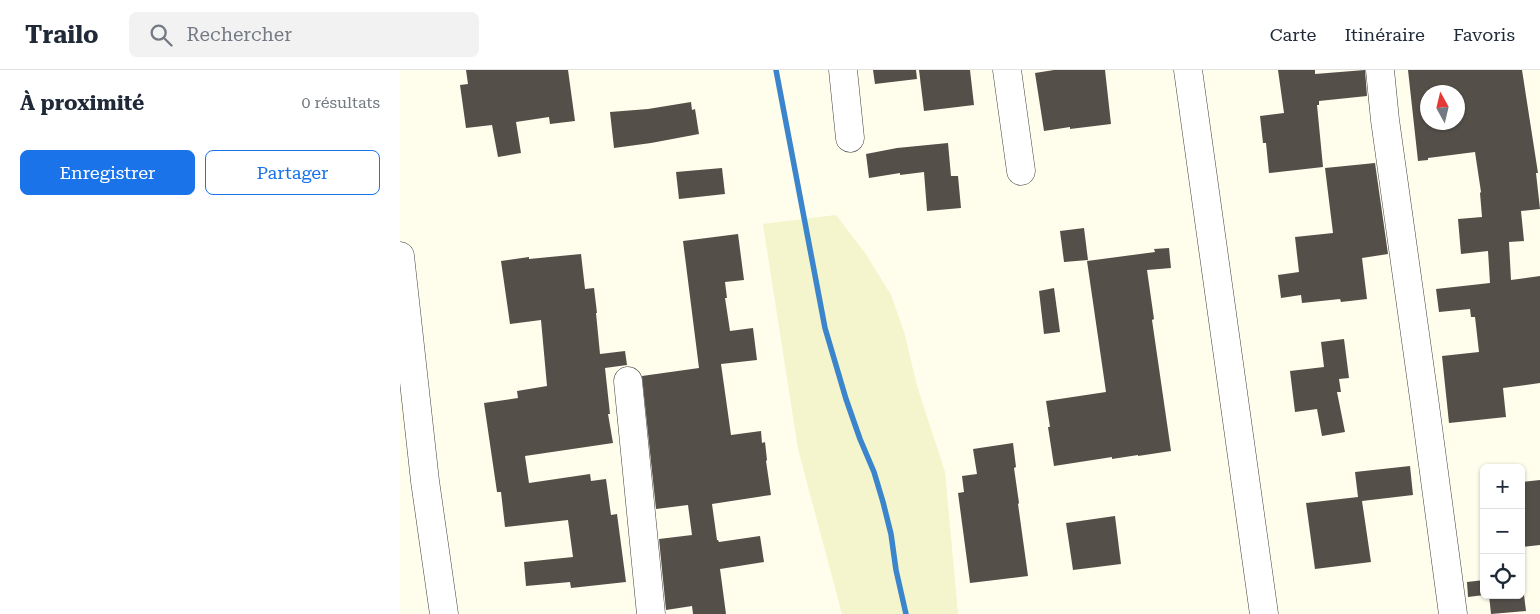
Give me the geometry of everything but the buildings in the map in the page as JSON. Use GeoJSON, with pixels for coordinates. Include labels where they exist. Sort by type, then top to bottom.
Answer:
{"type":"FeatureCollection","features":[{"type":"Feature","properties":{"kind":"street"},"geometry":{"type":"LineString","coordinates":[[843,70],[850,138]]}},
{"type":"Feature","properties":{"kind":"street"},"geometry":{"type":"LineString","coordinates":[[1008,70],[1021,171]]}},
{"type":"Feature","properties":{"kind":"street"},"geometry":{"type":"LineString","coordinates":[[1188,70],[1264,614]]}},
{"type":"Feature","properties":{"kind":"street"},"geometry":{"type":"LineString","coordinates":[[1380,70],[1385,120],[1453,614]]}},
{"type":"Feature","properties":{"kind":"street"},"geometry":{"type":"LineString","coordinates":[[400,256],[425,481],[444,614]]}},
{"type":"Feature","properties":{"kind":"street"},"geometry":{"type":"LineString","coordinates":[[628,381],[651,614]]}},
{"type":"Feature","properties":{"kind":"green space"},"geometry":{"type":"Polygon","coordinates":[[[836,215],[865,253],[891,295],[904,332],[917,386],[945,472],[958,614],[842,614],[798,449],[763,224],[836,215]]]}},
{"type":"Feature","properties":{"kind":"waterway"},"geometry":{"type":"LineString","coordinates":[[776,70],[825,328],[846,399],[874,472],[883,502],[906,614]]}}]}
